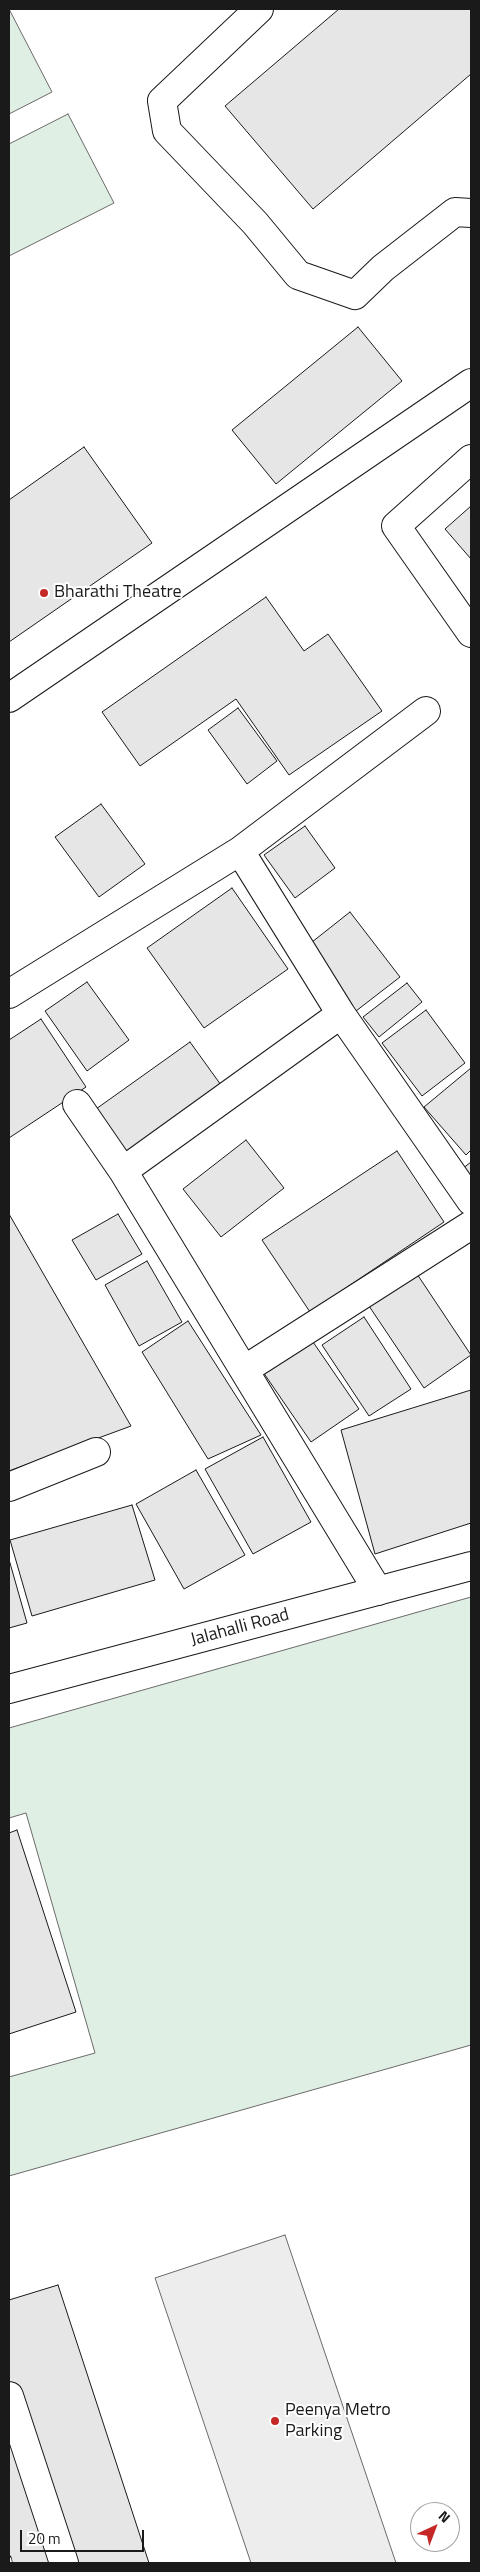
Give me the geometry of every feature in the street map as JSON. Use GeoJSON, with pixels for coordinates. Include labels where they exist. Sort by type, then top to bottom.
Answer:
{"type":"FeatureCollection","features":[{"type":"Feature","properties":{"kind":"street"},"geometry":{"type":"LineString","coordinates":[[259,9],[162,101],[167,131],[255,223],[298,275],[355,295],[383,268],[455,212],[471,214]]}},
{"type":"Feature","properties":{"kind":"street"},"geometry":{"type":"LineString","coordinates":[[9,698],[471,383]]}},
{"type":"Feature","properties":{"kind":"street"},"geometry":{"type":"LineString","coordinates":[[471,459],[396,526],[471,633]]}},
{"type":"Feature","properties":{"kind":"street"},"geometry":{"type":"LineString","coordinates":[[9,994],[240,851],[426,710]]}},
{"type":"Feature","properties":{"kind":"street"},"geometry":{"type":"LineString","coordinates":[[240,851],[341,1014],[471,1201]]}},
{"type":"Feature","properties":{"kind":"street"},"geometry":{"type":"LineString","coordinates":[[123,1172],[341,1014]]}},
{"type":"Feature","properties":{"kind":"street"},"geometry":{"type":"LineString","coordinates":[[77,1104],[123,1172],[378,1591]]}},
{"type":"Feature","properties":{"kind":"street"},"geometry":{"type":"LineString","coordinates":[[244,1370],[471,1225]]}},
{"type":"Feature","properties":{"kind":"street"},"geometry":{"type":"LineString","coordinates":[[9,1487],[96,1452]]}},
{"type":"Feature","properties":{"kind":"street","name":"Jalahalli Road"},"geometry":{"type":"LineString","coordinates":[[9,1689],[471,1566]]}},
{"type":"Feature","properties":{"kind":"street"},"geometry":{"type":"LineString","coordinates":[[9,2396],[64,2563]]}},
{"type":"Feature","properties":{"kind":"green space"},"geometry":{"type":"Polygon","coordinates":[[[9,9],[52,92],[9,114],[9,9]]]}},
{"type":"Feature","properties":{"kind":"green space"},"geometry":{"type":"Polygon","coordinates":[[[68,114],[114,203],[9,256],[9,144],[68,114]]]}},
{"type":"Feature","properties":{"kind":"green space"},"geometry":{"type":"Polygon","coordinates":[[[471,1597],[471,2045],[9,2176],[9,2077],[95,2053],[26,1813],[9,1818],[9,1728],[471,1597]]]}},
{"type":"Feature","properties":{"kind":"shaded area","name":"Peenya Metro Parking"},"geometry":{"type":"Polygon","coordinates":[[[285,2235],[396,2563],[251,2563],[155,2278],[285,2235]]]}},
{"type":"Feature","properties":{"kind":"building"},"geometry":{"type":"Polygon","coordinates":[[[339,9],[471,9],[471,74],[313,209],[225,106],[339,9]]]}},
{"type":"Feature","properties":{"kind":"building"},"geometry":{"type":"Polygon","coordinates":[[[358,327],[402,381],[276,484],[232,430],[358,327]]]}},
{"type":"Feature","properties":{"kind":"building","name":"Bharathi Theatre"},"geometry":{"type":"Polygon","coordinates":[[[84,447],[152,543],[9,642],[9,500],[84,447]]]}},
{"type":"Feature","properties":{"kind":"building"},"geometry":{"type":"Polygon","coordinates":[[[471,506],[471,559],[445,529],[471,506]]]}},
{"type":"Feature","properties":{"kind":"building"},"geometry":{"type":"Polygon","coordinates":[[[266,597],[304,651],[328,634],[382,711],[289,775],[236,699],[140,766],[102,712],[266,597]]]}},
{"type":"Feature","properties":{"kind":"building"},"geometry":{"type":"Polygon","coordinates":[[[238,708],[277,761],[247,784],[208,730],[238,708]]]}},
{"type":"Feature","properties":{"kind":"building"},"geometry":{"type":"Polygon","coordinates":[[[101,804],[145,864],[99,897],[55,837],[101,804]]]}},
{"type":"Feature","properties":{"kind":"building"},"geometry":{"type":"Polygon","coordinates":[[[305,826],[335,868],[295,898],[264,855],[305,826]]]}},
{"type":"Feature","properties":{"kind":"building"},"geometry":{"type":"Polygon","coordinates":[[[232,888],[288,969],[204,1028],[147,948],[232,888]]]}},
{"type":"Feature","properties":{"kind":"building"},"geometry":{"type":"Polygon","coordinates":[[[350,912],[400,977],[356,1011],[307,946],[350,912]]]}},
{"type":"Feature","properties":{"kind":"building"},"geometry":{"type":"Polygon","coordinates":[[[87,982],[129,1040],[87,1071],[45,1011],[87,982]]]}},
{"type":"Feature","properties":{"kind":"building"},"geometry":{"type":"Polygon","coordinates":[[[407,983],[422,1002],[379,1037],[363,1017],[407,983]]]}},
{"type":"Feature","properties":{"kind":"building"},"geometry":{"type":"Polygon","coordinates":[[[426,1010],[465,1063],[422,1096],[382,1043],[426,1010]]]}},
{"type":"Feature","properties":{"kind":"building"},"geometry":{"type":"Polygon","coordinates":[[[41,1019],[86,1087],[9,1138],[9,1040],[41,1019]]]}},
{"type":"Feature","properties":{"kind":"building"},"geometry":{"type":"Polygon","coordinates":[[[190,1042],[226,1092],[131,1158],[96,1109],[190,1042]]]}},
{"type":"Feature","properties":{"kind":"building"},"geometry":{"type":"Polygon","coordinates":[[[471,1068],[471,1150],[466,1155],[424,1107],[471,1068]]]}},
{"type":"Feature","properties":{"kind":"building"},"geometry":{"type":"Polygon","coordinates":[[[246,1140],[284,1188],[221,1237],[183,1189],[246,1140]]]}},
{"type":"Feature","properties":{"kind":"building"},"geometry":{"type":"Polygon","coordinates":[[[397,1151],[444,1222],[310,1312],[262,1240],[397,1151]]]}},
{"type":"Feature","properties":{"kind":"building"},"geometry":{"type":"Polygon","coordinates":[[[471,1162],[471,1181],[462,1169],[471,1162]]]}},
{"type":"Feature","properties":{"kind":"building"},"geometry":{"type":"Polygon","coordinates":[[[9,1214],[131,1426],[9,1471],[9,1214]]]}},
{"type":"Feature","properties":{"kind":"building"},"geometry":{"type":"Polygon","coordinates":[[[118,1214],[142,1254],[96,1280],[72,1240],[118,1214]]]}},
{"type":"Feature","properties":{"kind":"building"},"geometry":{"type":"Polygon","coordinates":[[[147,1261],[182,1322],[139,1346],[105,1285],[147,1261]]]}},
{"type":"Feature","properties":{"kind":"building"},"geometry":{"type":"Polygon","coordinates":[[[417,1274],[471,1355],[424,1388],[369,1306],[417,1274]]]}},
{"type":"Feature","properties":{"kind":"building"},"geometry":{"type":"Polygon","coordinates":[[[364,1317],[411,1389],[369,1416],[322,1345],[364,1317]]]}},
{"type":"Feature","properties":{"kind":"building"},"geometry":{"type":"Polygon","coordinates":[[[188,1321],[261,1435],[208,1459],[142,1352],[188,1321]]]}},
{"type":"Feature","properties":{"kind":"building"},"geometry":{"type":"Polygon","coordinates":[[[311,1339],[359,1409],[311,1442],[263,1372],[311,1339]]]}},
{"type":"Feature","properties":{"kind":"building"},"geometry":{"type":"Polygon","coordinates":[[[471,1390],[471,1523],[375,1554],[341,1430],[471,1390]]]}},
{"type":"Feature","properties":{"kind":"building"},"geometry":{"type":"Polygon","coordinates":[[[263,1437],[311,1522],[253,1554],[205,1469],[263,1437]]]}},
{"type":"Feature","properties":{"kind":"building"},"geometry":{"type":"Polygon","coordinates":[[[196,1470],[245,1555],[184,1589],[136,1504],[196,1470]]]}},
{"type":"Feature","properties":{"kind":"building"},"geometry":{"type":"Polygon","coordinates":[[[132,1505],[155,1580],[32,1616],[10,1540],[132,1505]]]}},
{"type":"Feature","properties":{"kind":"building"},"geometry":{"type":"Polygon","coordinates":[[[9,1564],[27,1623],[9,1628],[9,1564]]]}},
{"type":"Feature","properties":{"kind":"building"},"geometry":{"type":"Polygon","coordinates":[[[17,1830],[76,2012],[9,2034],[9,1833],[17,1830]]]}},
{"type":"Feature","properties":{"kind":"building"},"geometry":{"type":"Polygon","coordinates":[[[58,2285],[149,2563],[9,2563],[9,2300],[58,2285]]]}},
{"type":"Feature","properties":{"kind":"railway"},"geometry":{"type":"LineString","coordinates":[[9,2558],[10,2563]]}},
{"type":"Feature","properties":{"kind":"place","name":"Bharathi Theatre"},"geometry":{"type":"Point","coordinates":[44,593]}},
{"type":"Feature","properties":{"kind":"place","name":"Peenya Metro Parking"},"geometry":{"type":"Point","coordinates":[275,2421]}}]}
